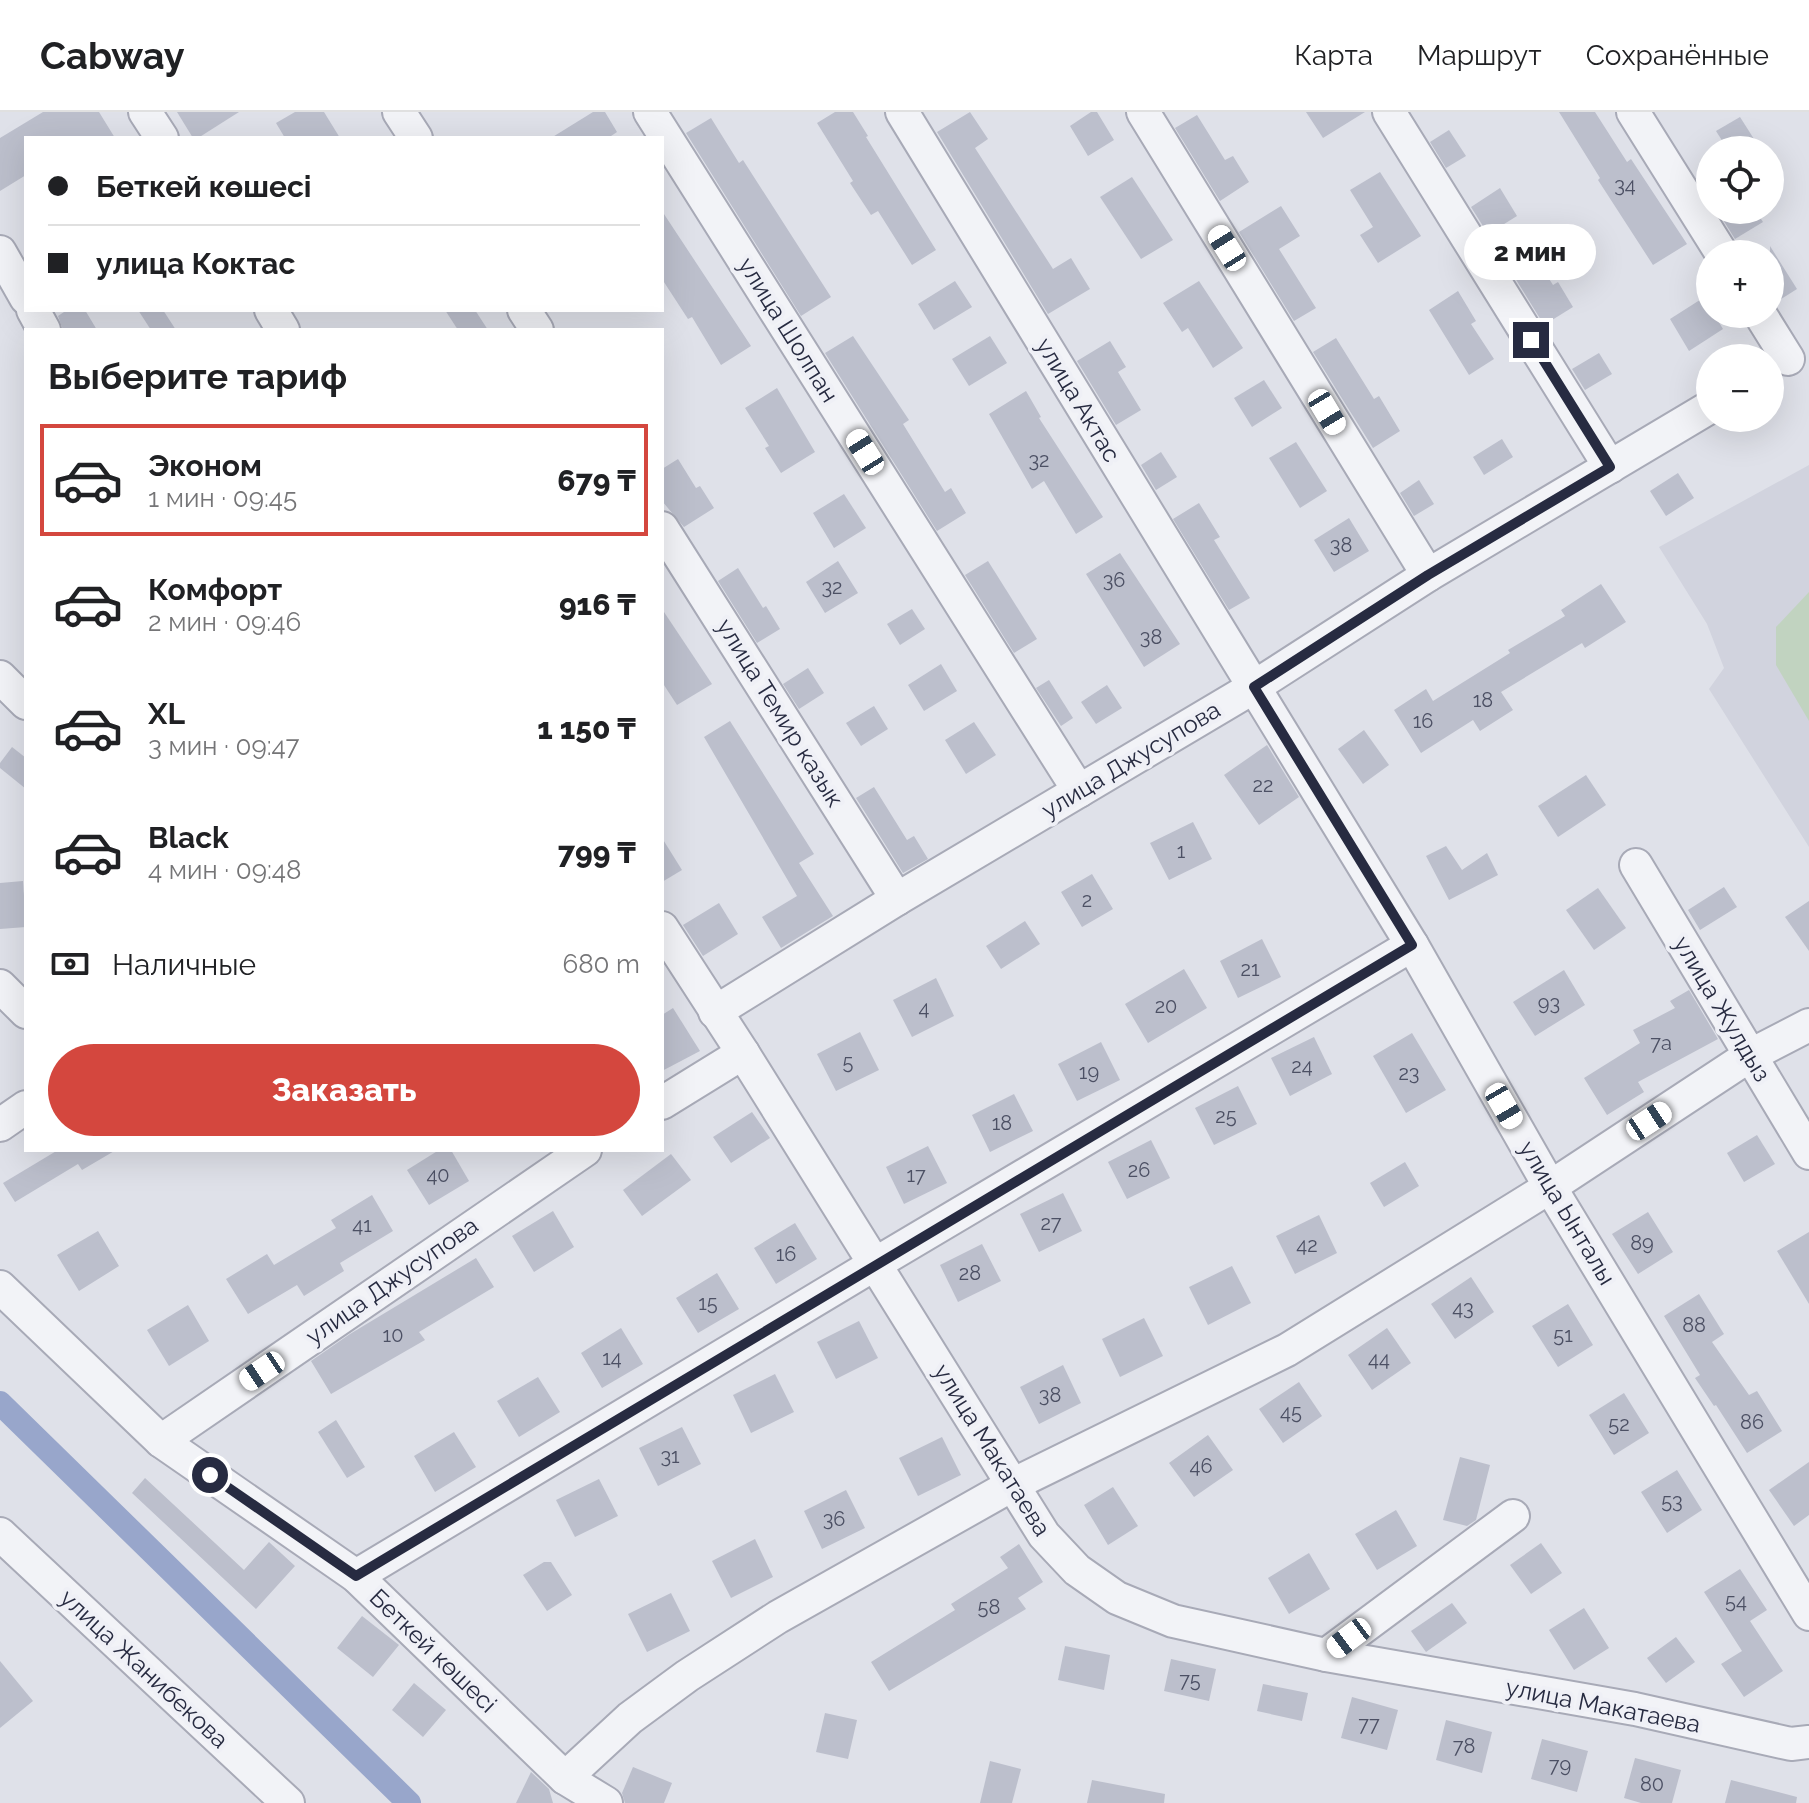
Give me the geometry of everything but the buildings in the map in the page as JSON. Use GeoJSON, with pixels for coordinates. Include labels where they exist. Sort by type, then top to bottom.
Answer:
{"type":"FeatureCollection","features":[{"type":"Feature","properties":{"kind":"street"},"geometry":{"type":"LineString","coordinates":[[145,112],[161,136]]}},
{"type":"Feature","properties":{"kind":"street"},"geometry":{"type":"LineString","coordinates":[[399,112],[415,136]]}},
{"type":"Feature","properties":{"kind":"street","name":"улица Шолпан"},"geometry":{"type":"LineString","coordinates":[[650,112],[1079,791]]}},
{"type":"Feature","properties":{"kind":"street","name":"улица Актас"},"geometry":{"type":"LineString","coordinates":[[902,112],[1254,687]]}},
{"type":"Feature","properties":{"kind":"street"},"geometry":{"type":"LineString","coordinates":[[1143,112],[1428,575]]}},
{"type":"Feature","properties":{"kind":"street"},"geometry":{"type":"LineString","coordinates":[[1389,112],[1610,467]]}},
{"type":"Feature","properties":{"kind":"street"},"geometry":{"type":"LineString","coordinates":[[1633,112],[1713,240]]}},
{"type":"Feature","properties":{"kind":"street"},"geometry":{"type":"LineString","coordinates":[[0,252],[24,294]]}},
{"type":"Feature","properties":{"kind":"street"},"geometry":{"type":"LineString","coordinates":[[1769,328],[1789,359]]}},
{"type":"Feature","properties":{"kind":"street","name":"улица Джусупова"},"geometry":{"type":"LineString","coordinates":[[715,1012],[897,899],[1254,687],[1428,575],[1696,415]]}},
{"type":"Feature","properties":{"kind":"street","name":"улица Темир казык"},"geometry":{"type":"LineString","coordinates":[[664,531],[897,899]]}},
{"type":"Feature","properties":{"kind":"street"},"geometry":{"type":"LineString","coordinates":[[0,677],[24,701]]}},
{"type":"Feature","properties":{"kind":"street","name":"улица Ынталы"},"geometry":{"type":"LineString","coordinates":[[1254,687],[1412,945],[1550,1187],[1809,1614]]}},
{"type":"Feature","properties":{"kind":"street","name":"улица Жулдыз"},"geometry":{"type":"LineString","coordinates":[[1636,865],[1809,1153]]}},
{"type":"Feature","properties":{"kind":"street","name":"улица Макатаева"},"geometry":{"type":"LineString","coordinates":[[664,931],[1044,1535],[1077,1570],[1117,1598],[1173,1621],[1326,1655],[1635,1709],[1791,1744],[1809,1742]]}},
{"type":"Feature","properties":{"kind":"street"},"geometry":{"type":"LineString","coordinates":[[356,1576],[1412,945]]}},
{"type":"Feature","properties":{"kind":"street"},"geometry":{"type":"LineString","coordinates":[[0,986],[24,1010]]}},
{"type":"Feature","properties":{"kind":"street"},"geometry":{"type":"LineString","coordinates":[[565,1778],[630,1718],[687,1676],[778,1617],[1014,1484],[1287,1350],[1550,1187],[1749,1056],[1809,1025]]}},
{"type":"Feature","properties":{"kind":"street"},"geometry":{"type":"LineString","coordinates":[[664,1102],[743,1053]]}},
{"type":"Feature","properties":{"kind":"street"},"geometry":{"type":"LineString","coordinates":[[0,1125],[24,1108]]}},
{"type":"Feature","properties":{"kind":"street","name":"улица Джусупова"},"geometry":{"type":"LineString","coordinates":[[161,1441],[571,1153]]}},
{"type":"Feature","properties":{"kind":"street","name":"Беткей көшесі"},"geometry":{"type":"LineString","coordinates":[[0,1287],[161,1441],[356,1576],[565,1778],[606,1803]]}},
{"type":"Feature","properties":{"kind":"street"},"geometry":{"type":"LineString","coordinates":[[1326,1655],[1513,1516]]}},
{"type":"Feature","properties":{"kind":"street","name":"улица Жанибекова"},"geometry":{"type":"LineString","coordinates":[[2,1540],[283,1802]]}},
{"type":"Feature","properties":{"kind":"shaded area"},"geometry":{"type":"Polygon","coordinates":[[[1809,465],[1809,847],[1709,689],[1724,668],[1707,624],[1659,547],[1809,465]]]}},
{"type":"Feature","properties":{"kind":"green space"},"geometry":{"type":"Polygon","coordinates":[[[1809,592],[1809,721],[1776,665],[1776,627],[1809,592]]]}},
{"type":"Feature","properties":{"kind":"waterway"},"geometry":{"type":"LineString","coordinates":[[0,1403],[409,1803]]}},
{"type":"Feature","properties":{"kind":"route"},"geometry":{"type":"LineString","coordinates":[[210,1475],[356,1576],[1412,945],[1254,687],[1428,575],[1610,467],[1531,340]]}}]}
